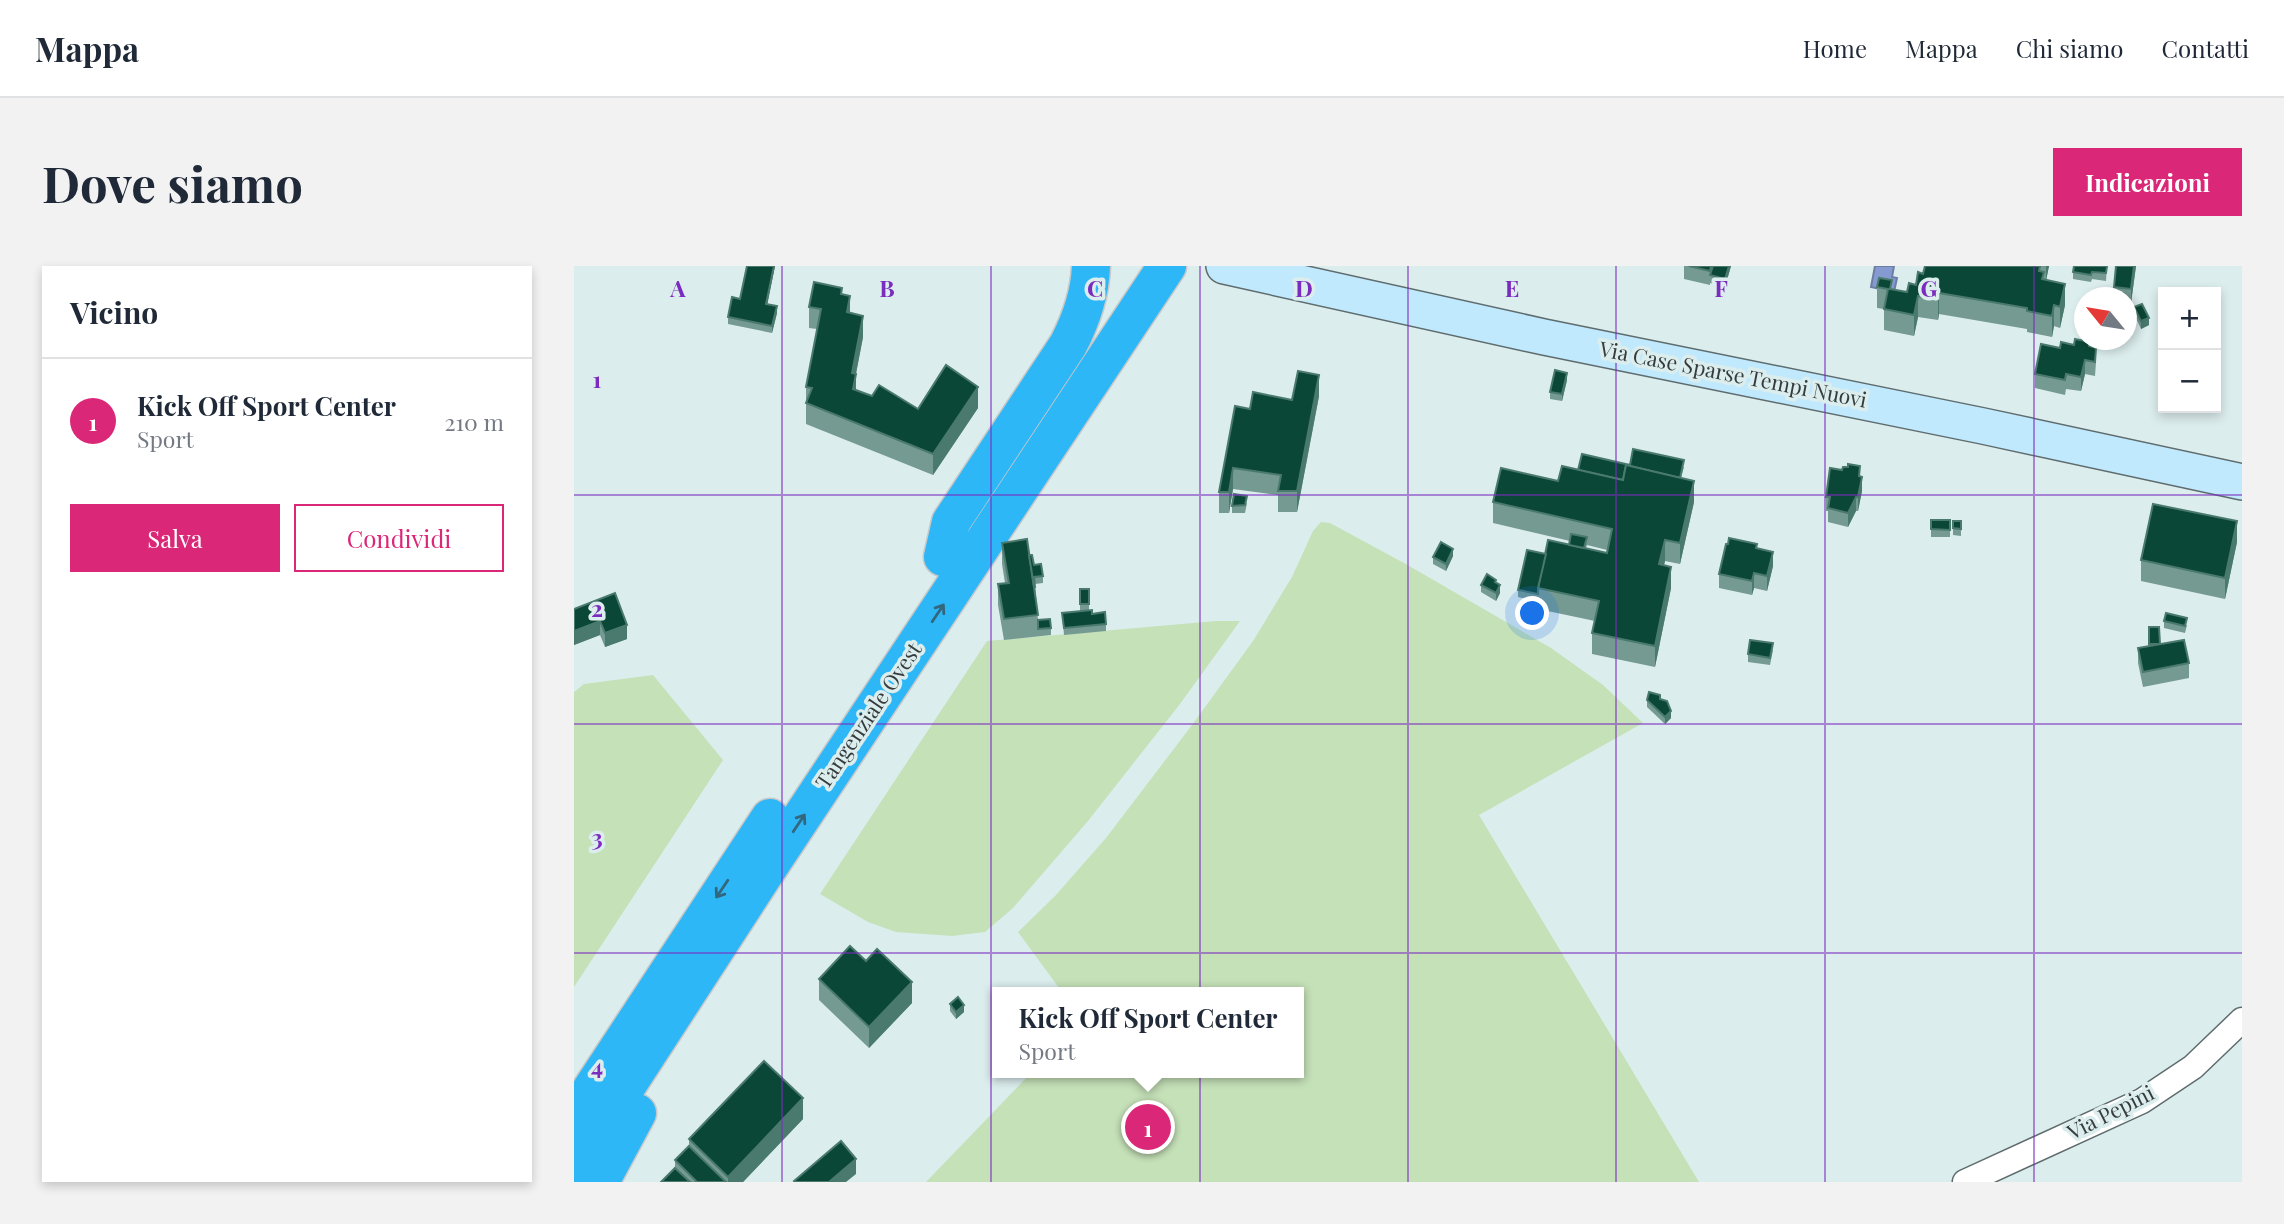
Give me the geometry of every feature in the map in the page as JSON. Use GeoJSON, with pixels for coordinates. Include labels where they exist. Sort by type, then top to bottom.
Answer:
{"type":"FeatureCollection","features":[{"type":"Feature","properties":{"kind":"highway","name":"Tangenziale Ovest"},"geometry":{"type":"LineString","coordinates":[[574,1116],[661,981],[1139,266]]}},
{"type":"Feature","properties":{"kind":"highway","name":"Tangenziale Ovest"},"geometry":{"type":"LineString","coordinates":[[574,1167],[996,524],[1117,299],[1167,266]]}},
{"type":"Feature","properties":{"kind":"highway"},"geometry":{"type":"LineString","coordinates":[[1117,299],[1196,266]]}},
{"type":"Feature","properties":{"kind":"highway"},"geometry":{"type":"LineString","coordinates":[[600,1182],[622,1139],[734,946],[766,871]]}},
{"type":"Feature","properties":{"kind":"highway"},"geometry":{"type":"LineString","coordinates":[[574,1080],[620,1012],[661,981]]}},
{"type":"Feature","properties":{"kind":"street","name":"Via Case Sparse Tempi Nuovi"},"geometry":{"type":"LineString","coordinates":[[1224,266],[1544,337],[2242,482]]}},
{"type":"Feature","properties":{"kind":"street","name":"Via Pepini"},"geometry":{"type":"LineString","coordinates":[[1965,1182],[2142,1101],[2193,1067],[2242,1020]]}},
{"type":"Feature","properties":{"kind":"green space"},"geometry":{"type":"Polygon","coordinates":[[[1321,522],[1330,523],[1551,648],[1603,685],[1643,723],[1479,815],[1699,1182],[926,1182],[1026,1078],[1304,1078],[1304,987],[1058,987],[1018,932],[1055,896],[1106,838],[1192,725],[1253,641],[1292,577],[1313,531],[1321,522]]]}},
{"type":"Feature","properties":{"kind":"green space"},"geometry":{"type":"Polygon","coordinates":[[[1240,621],[1180,704],[1088,821],[1013,908],[985,932],[952,936],[896,932],[868,922],[820,894],[987,641],[1240,621]]]}},
{"type":"Feature","properties":{"kind":"green space"},"geometry":{"type":"Polygon","coordinates":[[[653,675],[723,760],[574,987],[574,692],[584,684],[653,675]]]}},
{"type":"Feature","properties":{"kind":"water"},"geometry":{"type":"Polygon","coordinates":[[[1875,266],[1894,266],[1892,277],[1897,278],[1894,292],[1871,287],[1875,266]]]}},
{"type":"Feature","properties":{"kind":"building"},"geometry":{"type":"Polygon","coordinates":[[[747,266],[774,266],[766,304],[777,306],[772,326],[728,317],[732,297],[740,299],[747,266]]]}},
{"type":"Feature","properties":{"kind":"building"},"geometry":{"type":"Polygon","coordinates":[[[1689,266],[1711,266],[1710,271],[1689,266]]]}},
{"type":"Feature","properties":{"kind":"building"},"geometry":{"type":"Polygon","coordinates":[[[1713,266],[1729,266],[1725,279],[1710,275],[1713,266]]]}},
{"type":"Feature","properties":{"kind":"building"},"geometry":{"type":"Polygon","coordinates":[[[1925,266],[2040,266],[2039,271],[2044,272],[2042,279],[2065,284],[2060,307],[2054,305],[2052,316],[2027,311],[2027,308],[1939,293],[1938,299],[1918,296],[1914,315],[1884,309],[1888,289],[1877,287],[1879,278],[1892,280],[1890,289],[1907,292],[1909,283],[1916,285],[1918,272],[1923,274],[1925,266]]]}},
{"type":"Feature","properties":{"kind":"building"},"geometry":{"type":"Polygon","coordinates":[[[2074,266],[2107,266],[2106,273],[2092,272],[2091,275],[2073,272],[2074,266]]]}},
{"type":"Feature","properties":{"kind":"building"},"geometry":{"type":"Polygon","coordinates":[[[2116,266],[2134,266],[2131,287],[2114,287],[2116,266]]]}},
{"type":"Feature","properties":{"kind":"building"},"geometry":{"type":"Polygon","coordinates":[[[814,282],[842,288],[841,294],[850,296],[847,312],[863,316],[852,373],[856,374],[853,389],[872,396],[879,385],[918,409],[946,365],[978,387],[933,454],[806,403],[812,388],[806,387],[821,309],[809,307],[814,282]]]}},
{"type":"Feature","properties":{"kind":"building"},"geometry":{"type":"Polygon","coordinates":[[[2142,304],[2149,318],[2141,321],[2137,306],[2142,304]]]}},
{"type":"Feature","properties":{"kind":"building"},"geometry":{"type":"Polygon","coordinates":[[[2061,342],[2074,345],[2074,350],[2096,350],[2095,362],[2085,360],[2081,377],[2066,374],[2065,380],[2035,374],[2041,344],[2060,348],[2061,342]]]}},
{"type":"Feature","properties":{"kind":"building"},"geometry":{"type":"Polygon","coordinates":[[[1555,370],[1567,373],[1562,394],[1550,392],[1555,370]]]}},
{"type":"Feature","properties":{"kind":"building"},"geometry":{"type":"Polygon","coordinates":[[[1298,371],[1319,375],[1297,491],[1278,491],[1281,475],[1233,468],[1229,492],[1219,492],[1235,406],[1250,409],[1253,392],[1292,400],[1298,371]]]}},
{"type":"Feature","properties":{"kind":"building"},"geometry":{"type":"Polygon","coordinates":[[[1633,449],[1684,460],[1680,478],[1626,465],[1623,480],[1578,470],[1582,454],[1630,465],[1633,449]]]}},
{"type":"Feature","properties":{"kind":"building"},"geometry":{"type":"Polygon","coordinates":[[[1848,464],[1860,466],[1859,476],[1862,477],[1858,497],[1848,513],[1828,508],[1830,497],[1826,497],[1830,468],[1842,470],[1843,467],[1848,467],[1848,464]]]}},
{"type":"Feature","properties":{"kind":"building"},"geometry":{"type":"Polygon","coordinates":[[[1626,465],[1694,481],[1680,543],[1665,540],[1659,564],[1671,567],[1655,646],[1592,633],[1599,601],[1538,588],[1548,540],[1607,553],[1612,529],[1493,502],[1501,468],[1558,481],[1562,466],[1623,480],[1626,465]]]}},
{"type":"Feature","properties":{"kind":"building"},"geometry":{"type":"Polygon","coordinates":[[[1234,494],[1247,496],[1245,505],[1232,506],[1234,494]]]}},
{"type":"Feature","properties":{"kind":"building"},"geometry":{"type":"Polygon","coordinates":[[[2153,504],[2237,521],[2225,578],[2141,560],[2153,504]]]}},
{"type":"Feature","properties":{"kind":"building"},"geometry":{"type":"Polygon","coordinates":[[[1931,520],[1950,520],[1950,530],[1931,529],[1931,520]]]}},
{"type":"Feature","properties":{"kind":"building"},"geometry":{"type":"Polygon","coordinates":[[[1953,521],[1961,521],[1961,529],[1953,528],[1953,521]]]}},
{"type":"Feature","properties":{"kind":"building"},"geometry":{"type":"Polygon","coordinates":[[[1571,534],[1587,537],[1584,548],[1569,545],[1571,534]]]}},
{"type":"Feature","properties":{"kind":"building"},"geometry":{"type":"Polygon","coordinates":[[[1729,538],[1757,544],[1756,548],[1773,552],[1767,576],[1754,573],[1752,581],[1719,574],[1729,538]]]}},
{"type":"Feature","properties":{"kind":"building"},"geometry":{"type":"Polygon","coordinates":[[[1027,539],[1038,615],[1004,619],[998,584],[1009,583],[1002,543],[1027,539]]]}},
{"type":"Feature","properties":{"kind":"building"},"geometry":{"type":"Polygon","coordinates":[[[1441,542],[1453,549],[1446,564],[1433,557],[1441,542]]]}},
{"type":"Feature","properties":{"kind":"building"},"geometry":{"type":"Polygon","coordinates":[[[1527,550],[1546,554],[1538,594],[1518,590],[1527,550]]]}},
{"type":"Feature","properties":{"kind":"building"},"geometry":{"type":"Polygon","coordinates":[[[1029,555],[1032,555],[1034,565],[1041,564],[1043,576],[1034,577],[1035,587],[1034,587],[1029,555]]]}},
{"type":"Feature","properties":{"kind":"building"},"geometry":{"type":"Polygon","coordinates":[[[1487,574],[1500,585],[1496,593],[1481,585],[1487,574]]]}},
{"type":"Feature","properties":{"kind":"building"},"geometry":{"type":"Polygon","coordinates":[[[1080,589],[1089,589],[1089,604],[1080,604],[1080,589]]]}},
{"type":"Feature","properties":{"kind":"building"},"geometry":{"type":"Polygon","coordinates":[[[615,593],[627,625],[605,633],[600,621],[574,631],[574,609],[615,593]]]}},
{"type":"Feature","properties":{"kind":"building"},"geometry":{"type":"Polygon","coordinates":[[[1092,610],[1092,614],[1105,612],[1106,624],[1064,628],[1062,613],[1092,610]]]}},
{"type":"Feature","properties":{"kind":"building"},"geometry":{"type":"Polygon","coordinates":[[[2166,613],[2187,618],[2185,626],[2164,621],[2166,613]]]}},
{"type":"Feature","properties":{"kind":"building"},"geometry":{"type":"Polygon","coordinates":[[[1050,619],[1051,628],[1038,629],[1038,620],[1050,619]]]}},
{"type":"Feature","properties":{"kind":"building"},"geometry":{"type":"Polygon","coordinates":[[[2149,627],[2159,627],[2160,644],[2149,644],[2149,627]]]}},
{"type":"Feature","properties":{"kind":"building"},"geometry":{"type":"Polygon","coordinates":[[[1750,640],[1773,643],[1770,658],[1748,654],[1750,640]]]}},
{"type":"Feature","properties":{"kind":"building"},"geometry":{"type":"Polygon","coordinates":[[[2184,640],[2189,663],[2143,672],[2138,648],[2184,640]]]}},
{"type":"Feature","properties":{"kind":"building"},"geometry":{"type":"Polygon","coordinates":[[[1649,692],[1660,695],[1660,699],[1667,701],[1671,711],[1665,717],[1647,700],[1649,692]]]}},
{"type":"Feature","properties":{"kind":"building"},"geometry":{"type":"Polygon","coordinates":[[[850,946],[866,961],[877,949],[912,982],[869,1027],[819,979],[850,946]]]}},
{"type":"Feature","properties":{"kind":"building"},"geometry":{"type":"Polygon","coordinates":[[[958,997],[964,1005],[956,1012],[950,1004],[958,997]]]}},
{"type":"Feature","properties":{"kind":"building"},"geometry":{"type":"Polygon","coordinates":[[[764,1061],[803,1098],[728,1177],[689,1139],[764,1061]]]}},
{"type":"Feature","properties":{"kind":"building"},"geometry":{"type":"Polygon","coordinates":[[[841,1141],[856,1159],[829,1182],[794,1181],[841,1141]]]}},
{"type":"Feature","properties":{"kind":"building"},"geometry":{"type":"Polygon","coordinates":[[[689,1146],[726,1182],[697,1182],[675,1160],[689,1146]]]}},
{"type":"Feature","properties":{"kind":"building"},"geometry":{"type":"Polygon","coordinates":[[[675,1168],[690,1182],[661,1182],[675,1168]]]}},
{"type":"Feature","properties":{"kind":"place","name":"Kick Off Sport Center"},"geometry":{"type":"Point","coordinates":[1148,1127]}}]}
